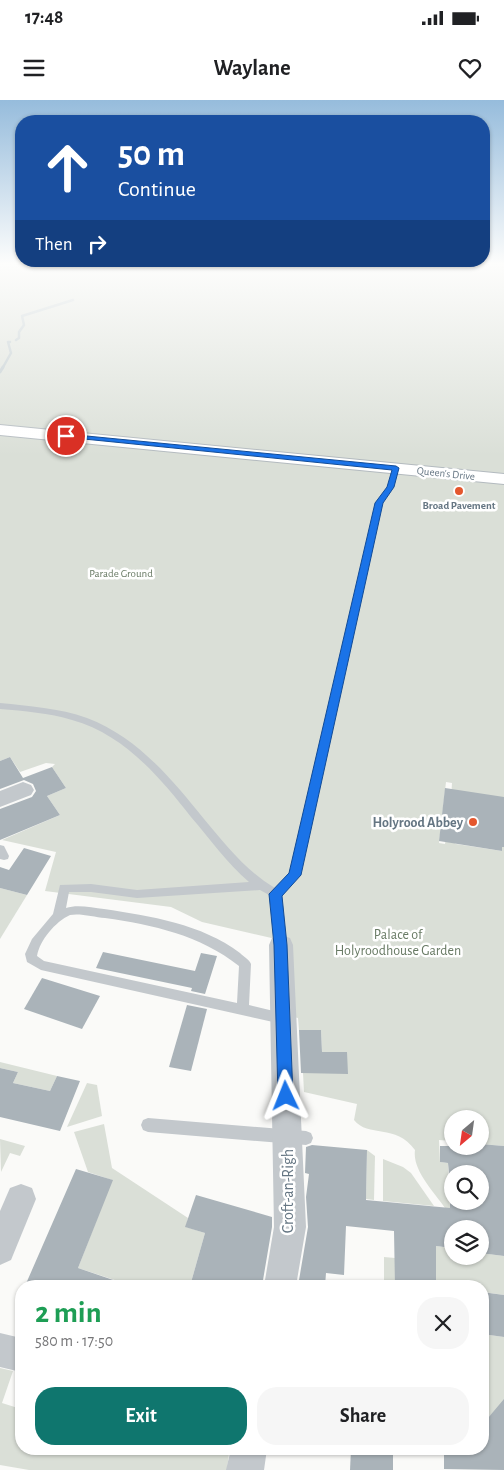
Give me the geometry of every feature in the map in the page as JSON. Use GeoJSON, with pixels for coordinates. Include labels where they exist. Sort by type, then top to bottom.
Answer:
{"type":"FeatureCollection","features":[{"type":"Feature","properties":{"kind":"street","name":"Queen's Drive"},"geometry":{"type":"LineString","coordinates":[[0,430],[504,479]]}},
{"type":"Feature","properties":{"kind":"street"},"geometry":{"type":"LineString","coordinates":[[0,799],[23,790]]}},
{"type":"Feature","properties":{"kind":"street","name":"Croft-an-Righ"},"geometry":{"type":"LineString","coordinates":[[281,945],[283,1018],[297,1137],[295,1233],[282,1280]]}},
{"type":"Feature","properties":{"kind":"street"},"geometry":{"type":"LineString","coordinates":[[0,1250],[21,1199]]}},
{"type":"Feature","properties":{"kind":"street"},"geometry":{"type":"LineString","coordinates":[[0,1350],[15,1354]]}},
{"type":"Feature","properties":{"kind":"street"},"geometry":{"type":"LineString","coordinates":[[245,1470],[248,1455]]}},
{"type":"Feature","properties":{"kind":"lane"},"geometry":{"type":"LineString","coordinates":[[281,945],[276,894],[294,875],[379,503],[391,487],[396,468]]}},
{"type":"Feature","properties":{"kind":"lane"},"geometry":{"type":"LineString","coordinates":[[0,706],[82,719],[125,742],[156,768],[240,869],[260,886],[276,894]]}},
{"type":"Feature","properties":{"kind":"lane"},"geometry":{"type":"LineString","coordinates":[[260,886],[137,894],[91,888],[64,888],[59,915],[31,952],[31,958],[34,962],[283,1018]]}},
{"type":"Feature","properties":{"kind":"lane"},"geometry":{"type":"LineString","coordinates":[[59,915],[74,910],[162,924],[204,937],[222,945],[244,964],[243,1009]]}},
{"type":"Feature","properties":{"kind":"lane"},"geometry":{"type":"LineString","coordinates":[[148,1125],[297,1137]]}},
{"type":"Feature","properties":{"kind":"green space"},"geometry":{"type":"Polygon","coordinates":[[[0,328],[504,328],[504,806],[451,798],[452,783],[446,782],[439,843],[445,844],[446,837],[456,844],[502,851],[502,847],[504,847],[504,1146],[489,1145],[489,1110],[444,1110],[444,1140],[439,1140],[440,1162],[448,1163],[448,1165],[444,1165],[444,1207],[420,1173],[415,1158],[415,1150],[407,1142],[391,1133],[360,1125],[354,1120],[357,1104],[304,1092],[303,1073],[346,1052],[322,1052],[321,1030],[299,1030],[298,1018],[293,1017],[289,942],[202,922],[171,907],[45,891],[56,852],[2,840],[60,815],[47,796],[66,788],[52,767],[55,764],[46,763],[20,772],[10,757],[0,761],[0,328]]]}},
{"type":"Feature","properties":{"kind":"green space"},"geometry":{"type":"Polygon","coordinates":[[[0,888],[27,895],[0,939],[0,888]]]}},
{"type":"Feature","properties":{"kind":"green space"},"geometry":{"type":"Polygon","coordinates":[[[0,1062],[57,1076],[50,1091],[13,1083],[18,1072],[0,1068],[0,1062]]]}},
{"type":"Feature","properties":{"kind":"green space"},"geometry":{"type":"Polygon","coordinates":[[[87,1083],[97,1085],[102,1116],[67,1127],[87,1083]]]}},
{"type":"Feature","properties":{"kind":"green space"},"geometry":{"type":"Polygon","coordinates":[[[104,1124],[112,1168],[188,1218],[186,1227],[205,1233],[192,1280],[115,1280],[78,1268],[112,1180],[88,1172],[74,1132],[104,1124]]]}},
{"type":"Feature","properties":{"kind":"green space"},"geometry":{"type":"Polygon","coordinates":[[[0,1139],[25,1146],[20,1156],[10,1153],[1,1172],[0,1139]]]}},
{"type":"Feature","properties":{"kind":"green space"},"geometry":{"type":"Polygon","coordinates":[[[367,1150],[375,1156],[374,1200],[366,1199],[367,1150]]]}},
{"type":"Feature","properties":{"kind":"green space"},"geometry":{"type":"Polygon","coordinates":[[[383,1159],[403,1167],[411,1173],[434,1206],[383,1201],[383,1159]]]}},
{"type":"Feature","properties":{"kind":"green space"},"geometry":{"type":"Polygon","coordinates":[[[436,1246],[444,1247],[444,1265],[489,1265],[489,1254],[504,1256],[504,1295],[489,1293],[489,1280],[436,1280],[436,1246]]]}},
{"type":"Feature","properties":{"kind":"green space"},"geometry":{"type":"Polygon","coordinates":[[[384,1257],[395,1258],[395,1280],[384,1280],[384,1257]]]}},
{"type":"Feature","properties":{"kind":"green space"},"geometry":{"type":"Polygon","coordinates":[[[489,1335],[504,1337],[504,1407],[489,1418],[489,1335]]]}},
{"type":"Feature","properties":{"kind":"green space"},"geometry":{"type":"Polygon","coordinates":[[[0,1368],[13,1371],[2,1403],[15,1407],[15,1455],[229,1455],[227,1470],[29,1470],[0,1465],[0,1368]]]}},
{"type":"Feature","properties":{"kind":"building"},"geometry":{"type":"Polygon","coordinates":[[[10,757],[23,778],[52,767],[66,788],[47,796],[60,815],[0,840],[0,809],[32,797],[36,791],[33,784],[24,780],[0,789],[0,761],[10,757]]]}},
{"type":"Feature","properties":{"kind":"building","name":"Holyrood Abbey"},"geometry":{"type":"Polygon","coordinates":[[[445,788],[504,797],[504,847],[502,847],[502,851],[439,841],[445,788]]]}},
{"type":"Feature","properties":{"kind":"building"},"geometry":{"type":"Polygon","coordinates":[[[24,848],[51,856],[27,895],[0,888],[0,867],[9,870],[24,848]]]}},
{"type":"Feature","properties":{"kind":"building"},"geometry":{"type":"Polygon","coordinates":[[[103,952],[195,971],[201,953],[217,956],[205,994],[191,991],[192,988],[96,968],[103,952]]]}},
{"type":"Feature","properties":{"kind":"building"},"geometry":{"type":"Polygon","coordinates":[[[42,978],[100,996],[82,1029],[24,1009],[42,978]]]}},
{"type":"Feature","properties":{"kind":"building"},"geometry":{"type":"Polygon","coordinates":[[[187,1005],[207,1009],[191,1071],[169,1067],[187,1005]]]}},
{"type":"Feature","properties":{"kind":"building"},"geometry":{"type":"Polygon","coordinates":[[[299,1030],[321,1030],[322,1052],[347,1052],[348,1074],[301,1073],[299,1030]]]}},
{"type":"Feature","properties":{"kind":"building"},"geometry":{"type":"Polygon","coordinates":[[[0,1068],[18,1072],[13,1083],[50,1091],[57,1076],[80,1081],[60,1131],[0,1117],[0,1068]]]}},
{"type":"Feature","properties":{"kind":"building"},"geometry":{"type":"Polygon","coordinates":[[[312,1145],[367,1150],[366,1200],[444,1207],[444,1210],[489,1210],[489,1165],[448,1165],[448,1163],[440,1162],[440,1146],[444,1146],[444,1155],[489,1155],[489,1145],[504,1146],[504,1256],[489,1254],[489,1220],[444,1220],[444,1247],[436,1246],[436,1280],[395,1280],[394,1231],[346,1226],[344,1275],[326,1273],[325,1280],[299,1280],[308,1227],[306,1197],[309,1174],[305,1173],[306,1147],[312,1145]]]}},
{"type":"Feature","properties":{"kind":"building"},"geometry":{"type":"Polygon","coordinates":[[[76,1169],[113,1180],[78,1268],[113,1280],[28,1280],[76,1169]]]}},
{"type":"Feature","properties":{"kind":"building"},"geometry":{"type":"Polygon","coordinates":[[[196,1195],[272,1217],[263,1280],[192,1280],[205,1233],[185,1227],[196,1195]]]}},
{"type":"Feature","properties":{"kind":"building"},"geometry":{"type":"Polygon","coordinates":[[[489,1293],[504,1295],[504,1337],[489,1335],[489,1293]]]}},
{"type":"Feature","properties":{"kind":"building"},"geometry":{"type":"Polygon","coordinates":[[[504,1399],[504,1470],[444,1469],[444,1455],[489,1455],[489,1417],[504,1399]]]}},
{"type":"Feature","properties":{"kind":"building"},"geometry":{"type":"Polygon","coordinates":[[[351,1455],[393,1455],[393,1470],[350,1470],[351,1455]]]}},
{"type":"Feature","properties":{"kind":"waterway"},"geometry":{"type":"LineString","coordinates":[[16,340],[19,338],[19,332],[22,328]]}},
{"type":"Feature","properties":{"kind":"waterway"},"geometry":{"type":"LineString","coordinates":[[2,369],[11,353],[8,342],[10,342]]}},
{"type":"Feature","properties":{"kind":"waterway"},"geometry":{"type":"LineString","coordinates":[[0,372],[3,367]]}},
{"type":"Feature","properties":{"kind":"place","name":"Broad Pavement"},"geometry":{"type":"Point","coordinates":[459,491]}},
{"type":"Feature","properties":{"kind":"place","name":"Holyrood Abbey"},"geometry":{"type":"Point","coordinates":[473,822]}},
{"type":"Feature","properties":{"kind":"route"},"geometry":{"type":"LineString","coordinates":[[66,436],[396,468],[391,487],[379,503],[294,875],[276,894],[281,945],[286,1096]]}},
{"type":"Feature","properties":{"kind":"park label","name":"Parade Ground"},"geometry":{"type":"Point","coordinates":[121,573]}},
{"type":"Feature","properties":{"kind":"park label","name":"Palace of Holyroodhouse Garden"},"geometry":{"type":"Point","coordinates":[398,942]}}]}
